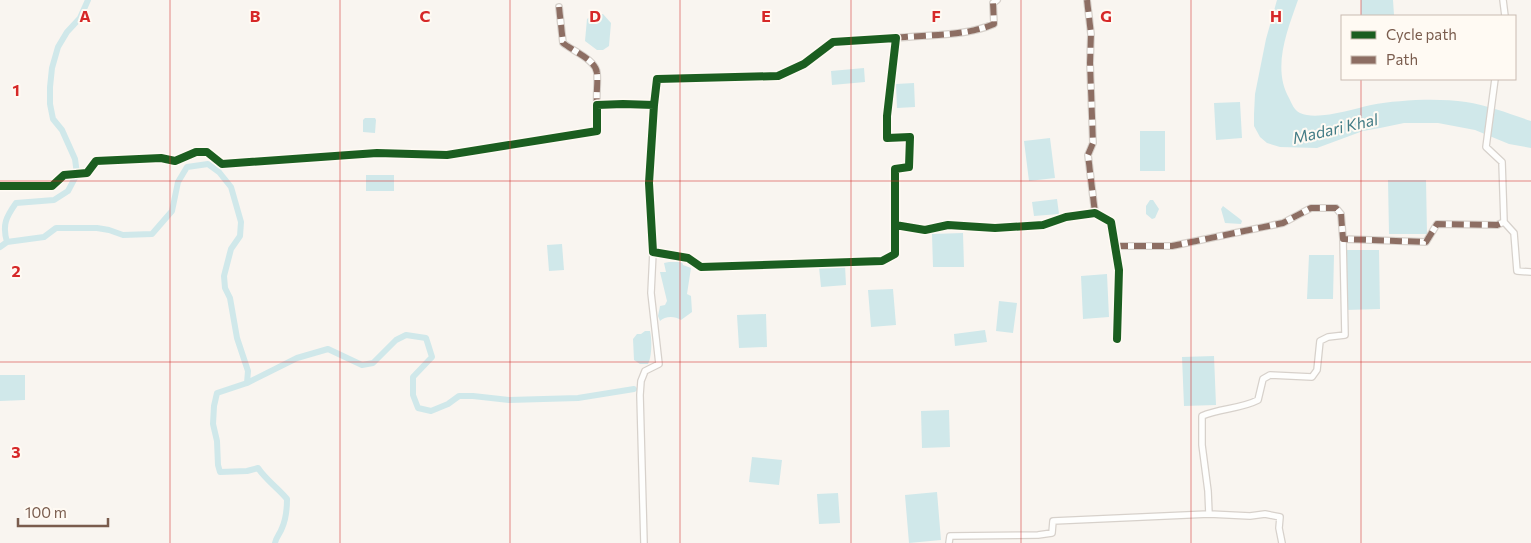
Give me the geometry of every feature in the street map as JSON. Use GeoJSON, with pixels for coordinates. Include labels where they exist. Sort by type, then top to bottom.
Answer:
{"type":"FeatureCollection","features":[{"type":"Feature","properties":{"kind":"street"},"geometry":{"type":"LineString","coordinates":[[644,543],[641,381],[645,370],[659,364],[651,293],[653,252],[649,183],[657,79],[778,76],[804,64],[833,42],[896,38],[922,34],[953,34],[985,28],[994,24],[993,3],[997,0]]}},
{"type":"Feature","properties":{"kind":"street"},"geometry":{"type":"LineString","coordinates":[[1087,0],[1091,34],[1090,63],[1093,143],[1088,155],[1095,213]]}},
{"type":"Feature","properties":{"kind":"street"},"geometry":{"type":"LineString","coordinates":[[1503,0],[1505,15]]}},
{"type":"Feature","properties":{"kind":"street"},"geometry":{"type":"LineString","coordinates":[[0,186],[52,186],[64,175],[87,173],[96,162],[161,158],[175,161],[196,152],[207,152],[222,164],[377,153],[447,155],[597,131],[597,71],[592,61],[575,52],[563,42],[559,7]]}},
{"type":"Feature","properties":{"kind":"street"},"geometry":{"type":"LineString","coordinates":[[653,252],[688,258],[701,267],[882,261],[895,254],[895,169],[909,167],[910,137],[887,138],[896,38]]}},
{"type":"Feature","properties":{"kind":"street"},"geometry":{"type":"LineString","coordinates":[[1495,80],[1486,148],[1502,162],[1504,222],[1514,233],[1517,271],[1531,272]]}},
{"type":"Feature","properties":{"kind":"street"},"geometry":{"type":"LineString","coordinates":[[597,104],[654,105]]}},
{"type":"Feature","properties":{"kind":"street"},"geometry":{"type":"LineString","coordinates":[[1116,246],[1172,246],[1283,222],[1311,208],[1336,208],[1341,214],[1345,334],[1328,337],[1320,341],[1318,370],[1312,377],[1270,375],[1263,379],[1258,400],[1248,405],[1213,411],[1202,416],[1202,445],[1209,514]]}},
{"type":"Feature","properties":{"kind":"street"},"geometry":{"type":"LineString","coordinates":[[895,225],[925,230],[948,225],[995,228],[1043,225],[1066,217],[1095,213],[1111,222],[1116,246],[1119,270],[1117,339]]}},
{"type":"Feature","properties":{"kind":"street"},"geometry":{"type":"LineString","coordinates":[[1343,239],[1426,242],[1437,224],[1498,225],[1504,222]]}},
{"type":"Feature","properties":{"kind":"street"},"geometry":{"type":"LineString","coordinates":[[949,543],[950,536],[1038,535],[1052,533],[1053,521],[1209,514],[1250,516],[1265,514],[1280,517],[1279,528],[1282,543]]}},
{"type":"Feature","properties":{"kind":"water","name":"Madari Khal"},"geometry":{"type":"Polygon","coordinates":[[[1277,0],[1298,0],[1286,37],[1281,62],[1284,86],[1295,109],[1300,113],[1316,116],[1325,115],[1371,105],[1406,101],[1443,100],[1474,103],[1531,121],[1531,148],[1509,144],[1475,130],[1438,123],[1404,123],[1363,131],[1317,148],[1280,147],[1267,143],[1260,137],[1254,126],[1255,94],[1266,39],[1277,0]]]}},
{"type":"Feature","properties":{"kind":"water"},"geometry":{"type":"Polygon","coordinates":[[[1361,0],[1393,0],[1394,15],[1361,15],[1361,0]]]}},
{"type":"Feature","properties":{"kind":"water"},"geometry":{"type":"Polygon","coordinates":[[[593,14],[603,14],[611,23],[609,46],[603,50],[597,50],[585,41],[587,19],[593,14]]]}},
{"type":"Feature","properties":{"kind":"water"},"geometry":{"type":"Polygon","coordinates":[[[864,68],[865,82],[832,85],[831,71],[864,68]]]}},
{"type":"Feature","properties":{"kind":"water"},"geometry":{"type":"Polygon","coordinates":[[[914,83],[915,107],[897,108],[896,84],[914,83]]]}},
{"type":"Feature","properties":{"kind":"water"},"geometry":{"type":"Polygon","coordinates":[[[1240,102],[1242,138],[1216,140],[1214,103],[1240,102]]]}},
{"type":"Feature","properties":{"kind":"water"},"geometry":{"type":"Polygon","coordinates":[[[365,118],[375,118],[375,133],[363,132],[363,120],[365,118]]]}},
{"type":"Feature","properties":{"kind":"water"},"geometry":{"type":"Polygon","coordinates":[[[1140,131],[1165,131],[1165,171],[1140,171],[1140,131]]]}},
{"type":"Feature","properties":{"kind":"water"},"geometry":{"type":"Polygon","coordinates":[[[1050,138],[1055,178],[1029,181],[1024,141],[1050,138]]]}},
{"type":"Feature","properties":{"kind":"water"},"geometry":{"type":"Polygon","coordinates":[[[366,175],[394,175],[394,191],[366,191],[366,175]]]}},
{"type":"Feature","properties":{"kind":"water"},"geometry":{"type":"Polygon","coordinates":[[[1388,180],[1426,180],[1427,234],[1389,234],[1388,180]]]}},
{"type":"Feature","properties":{"kind":"water"},"geometry":{"type":"Polygon","coordinates":[[[1057,199],[1059,214],[1034,216],[1032,202],[1057,199]]]}},
{"type":"Feature","properties":{"kind":"water"},"geometry":{"type":"Polygon","coordinates":[[[1150,200],[1153,200],[1159,209],[1155,218],[1152,219],[1146,214],[1146,206],[1150,200]]]}},
{"type":"Feature","properties":{"kind":"water"},"geometry":{"type":"Polygon","coordinates":[[[1223,206],[1242,221],[1241,224],[1225,223],[1221,209],[1223,206]]]}},
{"type":"Feature","properties":{"kind":"water"},"geometry":{"type":"Polygon","coordinates":[[[963,233],[964,267],[933,267],[932,234],[963,233]]]}},
{"type":"Feature","properties":{"kind":"water"},"geometry":{"type":"Polygon","coordinates":[[[562,244],[564,270],[549,271],[547,245],[562,244]]]}},
{"type":"Feature","properties":{"kind":"water"},"geometry":{"type":"Polygon","coordinates":[[[1345,250],[1379,250],[1380,309],[1346,310],[1345,250]]]}},
{"type":"Feature","properties":{"kind":"water"},"geometry":{"type":"Polygon","coordinates":[[[1309,255],[1334,255],[1333,299],[1307,299],[1309,255]]]}},
{"type":"Feature","properties":{"kind":"water"},"geometry":{"type":"Polygon","coordinates":[[[682,262],[683,265],[691,268],[687,294],[691,296],[692,312],[681,320],[670,317],[660,321],[658,316],[660,306],[665,305],[667,301],[660,272],[666,272],[664,263],[682,262]]]}},
{"type":"Feature","properties":{"kind":"water"},"geometry":{"type":"Polygon","coordinates":[[[845,265],[846,285],[821,287],[819,267],[845,265]]]}},
{"type":"Feature","properties":{"kind":"water"},"geometry":{"type":"Polygon","coordinates":[[[1107,274],[1109,317],[1083,319],[1081,276],[1107,274]]]}},
{"type":"Feature","properties":{"kind":"water"},"geometry":{"type":"Polygon","coordinates":[[[893,289],[896,325],[871,327],[868,290],[893,289]]]}},
{"type":"Feature","properties":{"kind":"water"},"geometry":{"type":"Polygon","coordinates":[[[999,301],[1017,303],[1013,333],[996,331],[999,301]]]}},
{"type":"Feature","properties":{"kind":"water"},"geometry":{"type":"Polygon","coordinates":[[[766,314],[767,347],[739,348],[737,315],[766,314]]]}},
{"type":"Feature","properties":{"kind":"water"},"geometry":{"type":"Polygon","coordinates":[[[985,330],[987,342],[955,346],[954,334],[985,330]]]}},
{"type":"Feature","properties":{"kind":"water"},"geometry":{"type":"Polygon","coordinates":[[[650,331],[650,357],[648,364],[640,364],[634,360],[633,339],[637,334],[650,331]]]}},
{"type":"Feature","properties":{"kind":"water"},"geometry":{"type":"Polygon","coordinates":[[[1214,356],[1216,405],[1184,406],[1182,357],[1214,356]]]}},
{"type":"Feature","properties":{"kind":"water"},"geometry":{"type":"Polygon","coordinates":[[[0,375],[25,375],[25,400],[0,401],[0,375]]]}},
{"type":"Feature","properties":{"kind":"water"},"geometry":{"type":"Polygon","coordinates":[[[949,410],[950,447],[922,448],[921,411],[949,410]]]}},
{"type":"Feature","properties":{"kind":"water"},"geometry":{"type":"Polygon","coordinates":[[[752,457],[782,460],[779,485],[749,482],[752,457]]]}},
{"type":"Feature","properties":{"kind":"water"},"geometry":{"type":"Polygon","coordinates":[[[937,492],[941,540],[909,543],[905,495],[937,492]]]}},
{"type":"Feature","properties":{"kind":"water"},"geometry":{"type":"Polygon","coordinates":[[[838,493],[840,523],[819,524],[817,494],[838,493]]]}},
{"type":"Feature","properties":{"kind":"waterway"},"geometry":{"type":"LineString","coordinates":[[7,242],[6,221],[16,203],[54,200],[68,191],[77,174],[75,159],[62,130],[53,119],[50,104],[50,87],[52,68],[58,47],[67,32],[80,18],[88,0]]}},
{"type":"Feature","properties":{"kind":"waterway"},"geometry":{"type":"LineString","coordinates":[[0,247],[7,242],[44,237],[56,228],[97,228],[123,235],[152,234],[172,211],[178,182],[187,167],[208,164],[219,172],[231,187],[241,222],[240,236],[231,249],[224,276],[237,338],[248,371],[247,383],[217,393],[213,424],[217,441],[218,465],[220,472],[247,471],[258,468],[287,499],[284,521],[275,543]]}},
{"type":"Feature","properties":{"kind":"waterway"},"geometry":{"type":"LineString","coordinates":[[247,383],[297,358],[328,349],[362,365],[373,363],[396,340],[406,335],[426,338],[432,357],[413,377],[413,395],[418,408],[431,411],[448,404],[459,396],[509,400],[578,398],[634,389]]}},
{"type":"Feature","properties":{"kind":"marked path"},"geometry":{"type":"LineString","coordinates":[[896,38],[958,33],[994,24],[993,3],[997,0]]}},
{"type":"Feature","properties":{"kind":"marked path"},"geometry":{"type":"LineString","coordinates":[[1087,0],[1091,34],[1090,63],[1093,143],[1088,155],[1095,213]]}},
{"type":"Feature","properties":{"kind":"marked path"},"geometry":{"type":"LineString","coordinates":[[559,7],[563,43],[588,60],[596,68],[597,105]]}},
{"type":"Feature","properties":{"kind":"marked path"},"geometry":{"type":"LineString","coordinates":[[1116,246],[1172,246],[1283,223],[1311,208],[1336,208],[1341,214],[1343,239],[1426,242],[1437,224],[1497,225],[1504,222]]}},
{"type":"Feature","properties":{"kind":"cycle path"},"geometry":{"type":"LineString","coordinates":[[654,105],[657,79],[778,76],[804,64],[833,42],[896,38],[887,116],[887,138],[910,137],[909,167],[895,169],[895,225],[925,230],[948,225],[995,228],[1043,225],[1066,217],[1095,213],[1111,222],[1119,270],[1117,339]]}},
{"type":"Feature","properties":{"kind":"cycle path"},"geometry":{"type":"LineString","coordinates":[[0,186],[52,186],[64,175],[87,173],[96,161],[161,158],[175,161],[196,152],[207,152],[222,164],[377,153],[447,155],[597,131],[597,105],[654,105],[649,183],[653,252],[688,258],[701,267],[882,261],[895,254],[895,225]]}}]}
